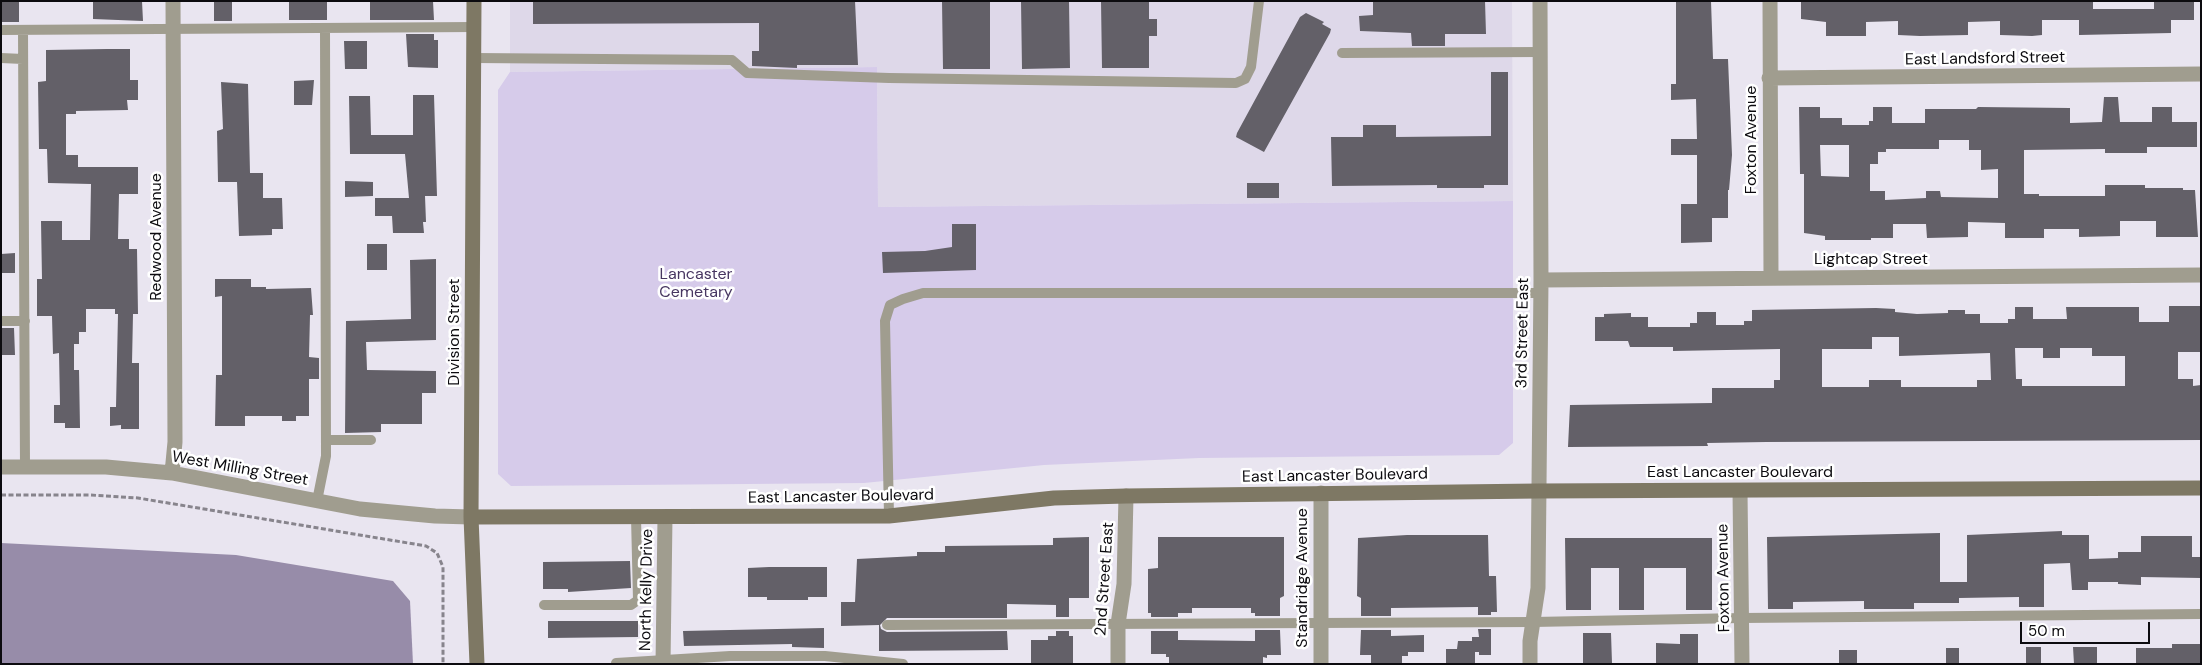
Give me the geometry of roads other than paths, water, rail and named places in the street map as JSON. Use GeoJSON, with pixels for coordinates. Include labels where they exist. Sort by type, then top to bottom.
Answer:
{"type":"FeatureCollection","features":[{"type":"Feature","properties":{"kind":"main road","name":"Division Street"},"geometry":{"type":"LineString","coordinates":[[474,1],[471,517],[477,664]]}},
{"type":"Feature","properties":{"kind":"main road","name":"East Lancaster Boulevard"},"geometry":{"type":"LineString","coordinates":[[471,517],[890,516],[1054,498],[1126,496],[1538,491],[2201,488]]}},
{"type":"Feature","properties":{"kind":"street","name":"Redwood Avenue"},"geometry":{"type":"LineString","coordinates":[[172,473],[175,442],[173,1]]}},
{"type":"Feature","properties":{"kind":"street","name":"3rd Street East"},"geometry":{"type":"LineString","coordinates":[[1530,664],[1530,641],[1538,588],[1541,287],[1540,1]]}},
{"type":"Feature","properties":{"kind":"street","name":"Foxton Avenue"},"geometry":{"type":"LineString","coordinates":[[1770,1],[1770,278]]}},
{"type":"Feature","properties":{"kind":"street","name":"East Landsford Street"},"geometry":{"type":"LineString","coordinates":[[1769,78],[2201,74]]}},
{"type":"Feature","properties":{"kind":"street","name":"Lightcap Street"},"geometry":{"type":"LineString","coordinates":[[1541,287],[1770,278],[2201,275]]}},
{"type":"Feature","properties":{"kind":"street","name":"West Milling Street"},"geometry":{"type":"LineString","coordinates":[[1,467],[106,467],[172,473],[360,509],[423,516],[471,517]]}},
{"type":"Feature","properties":{"kind":"street","name":"Foxton Avenue"},"geometry":{"type":"LineString","coordinates":[[1740,491],[1742,664]]}},
{"type":"Feature","properties":{"kind":"street","name":"Standridge Avenue"},"geometry":{"type":"LineString","coordinates":[[1321,493],[1321,664]]}},
{"type":"Feature","properties":{"kind":"street","name":"2nd Street East"},"geometry":{"type":"LineString","coordinates":[[1118,664],[1118,624],[1124,584],[1126,496]]}},
{"type":"Feature","properties":{"kind":"street","name":"North Kelly Drive"},"geometry":{"type":"LineString","coordinates":[[663,662],[665,517]]}},
{"type":"Feature","properties":{"kind":"lane"},"geometry":{"type":"LineString","coordinates":[[474,58],[732,60],[747,73],[889,78],[1236,82],[1245,79],[1251,67],[1259,1]]}},
{"type":"Feature","properties":{"kind":"lane"},"geometry":{"type":"LineString","coordinates":[[1,30],[474,27]]}},
{"type":"Feature","properties":{"kind":"lane"},"geometry":{"type":"LineString","coordinates":[[318,501],[326,456],[325,28]]}},
{"type":"Feature","properties":{"kind":"lane"},"geometry":{"type":"LineString","coordinates":[[23,30],[25,467]]}},
{"type":"Feature","properties":{"kind":"lane"},"geometry":{"type":"LineString","coordinates":[[1342,53],[1540,52]]}},
{"type":"Feature","properties":{"kind":"lane"},"geometry":{"type":"LineString","coordinates":[[1,58],[23,58]]}},
{"type":"Feature","properties":{"kind":"lane"},"geometry":{"type":"LineString","coordinates":[[890,516],[885,321],[890,306],[903,299],[923,293],[1541,287]]}},
{"type":"Feature","properties":{"kind":"lane"},"geometry":{"type":"LineString","coordinates":[[1,321],[25,320]]}},
{"type":"Feature","properties":{"kind":"lane"},"geometry":{"type":"LineString","coordinates":[[326,440],[371,440]]}},
{"type":"Feature","properties":{"kind":"lane"},"geometry":{"type":"LineString","coordinates":[[544,605],[630,605],[638,600],[636,517]]}},
{"type":"Feature","properties":{"kind":"lane"},"geometry":{"type":"LineString","coordinates":[[887,625],[1321,624],[2201,614]]}},
{"type":"Feature","properties":{"kind":"lane"},"geometry":{"type":"LineString","coordinates":[[616,663],[663,662],[730,656],[825,656],[903,664]]}},
{"type":"Feature","properties":{"kind":"park label","name":"Lancaster Cemetary"},"geometry":{"type":"Point","coordinates":[696,284]}}]}
